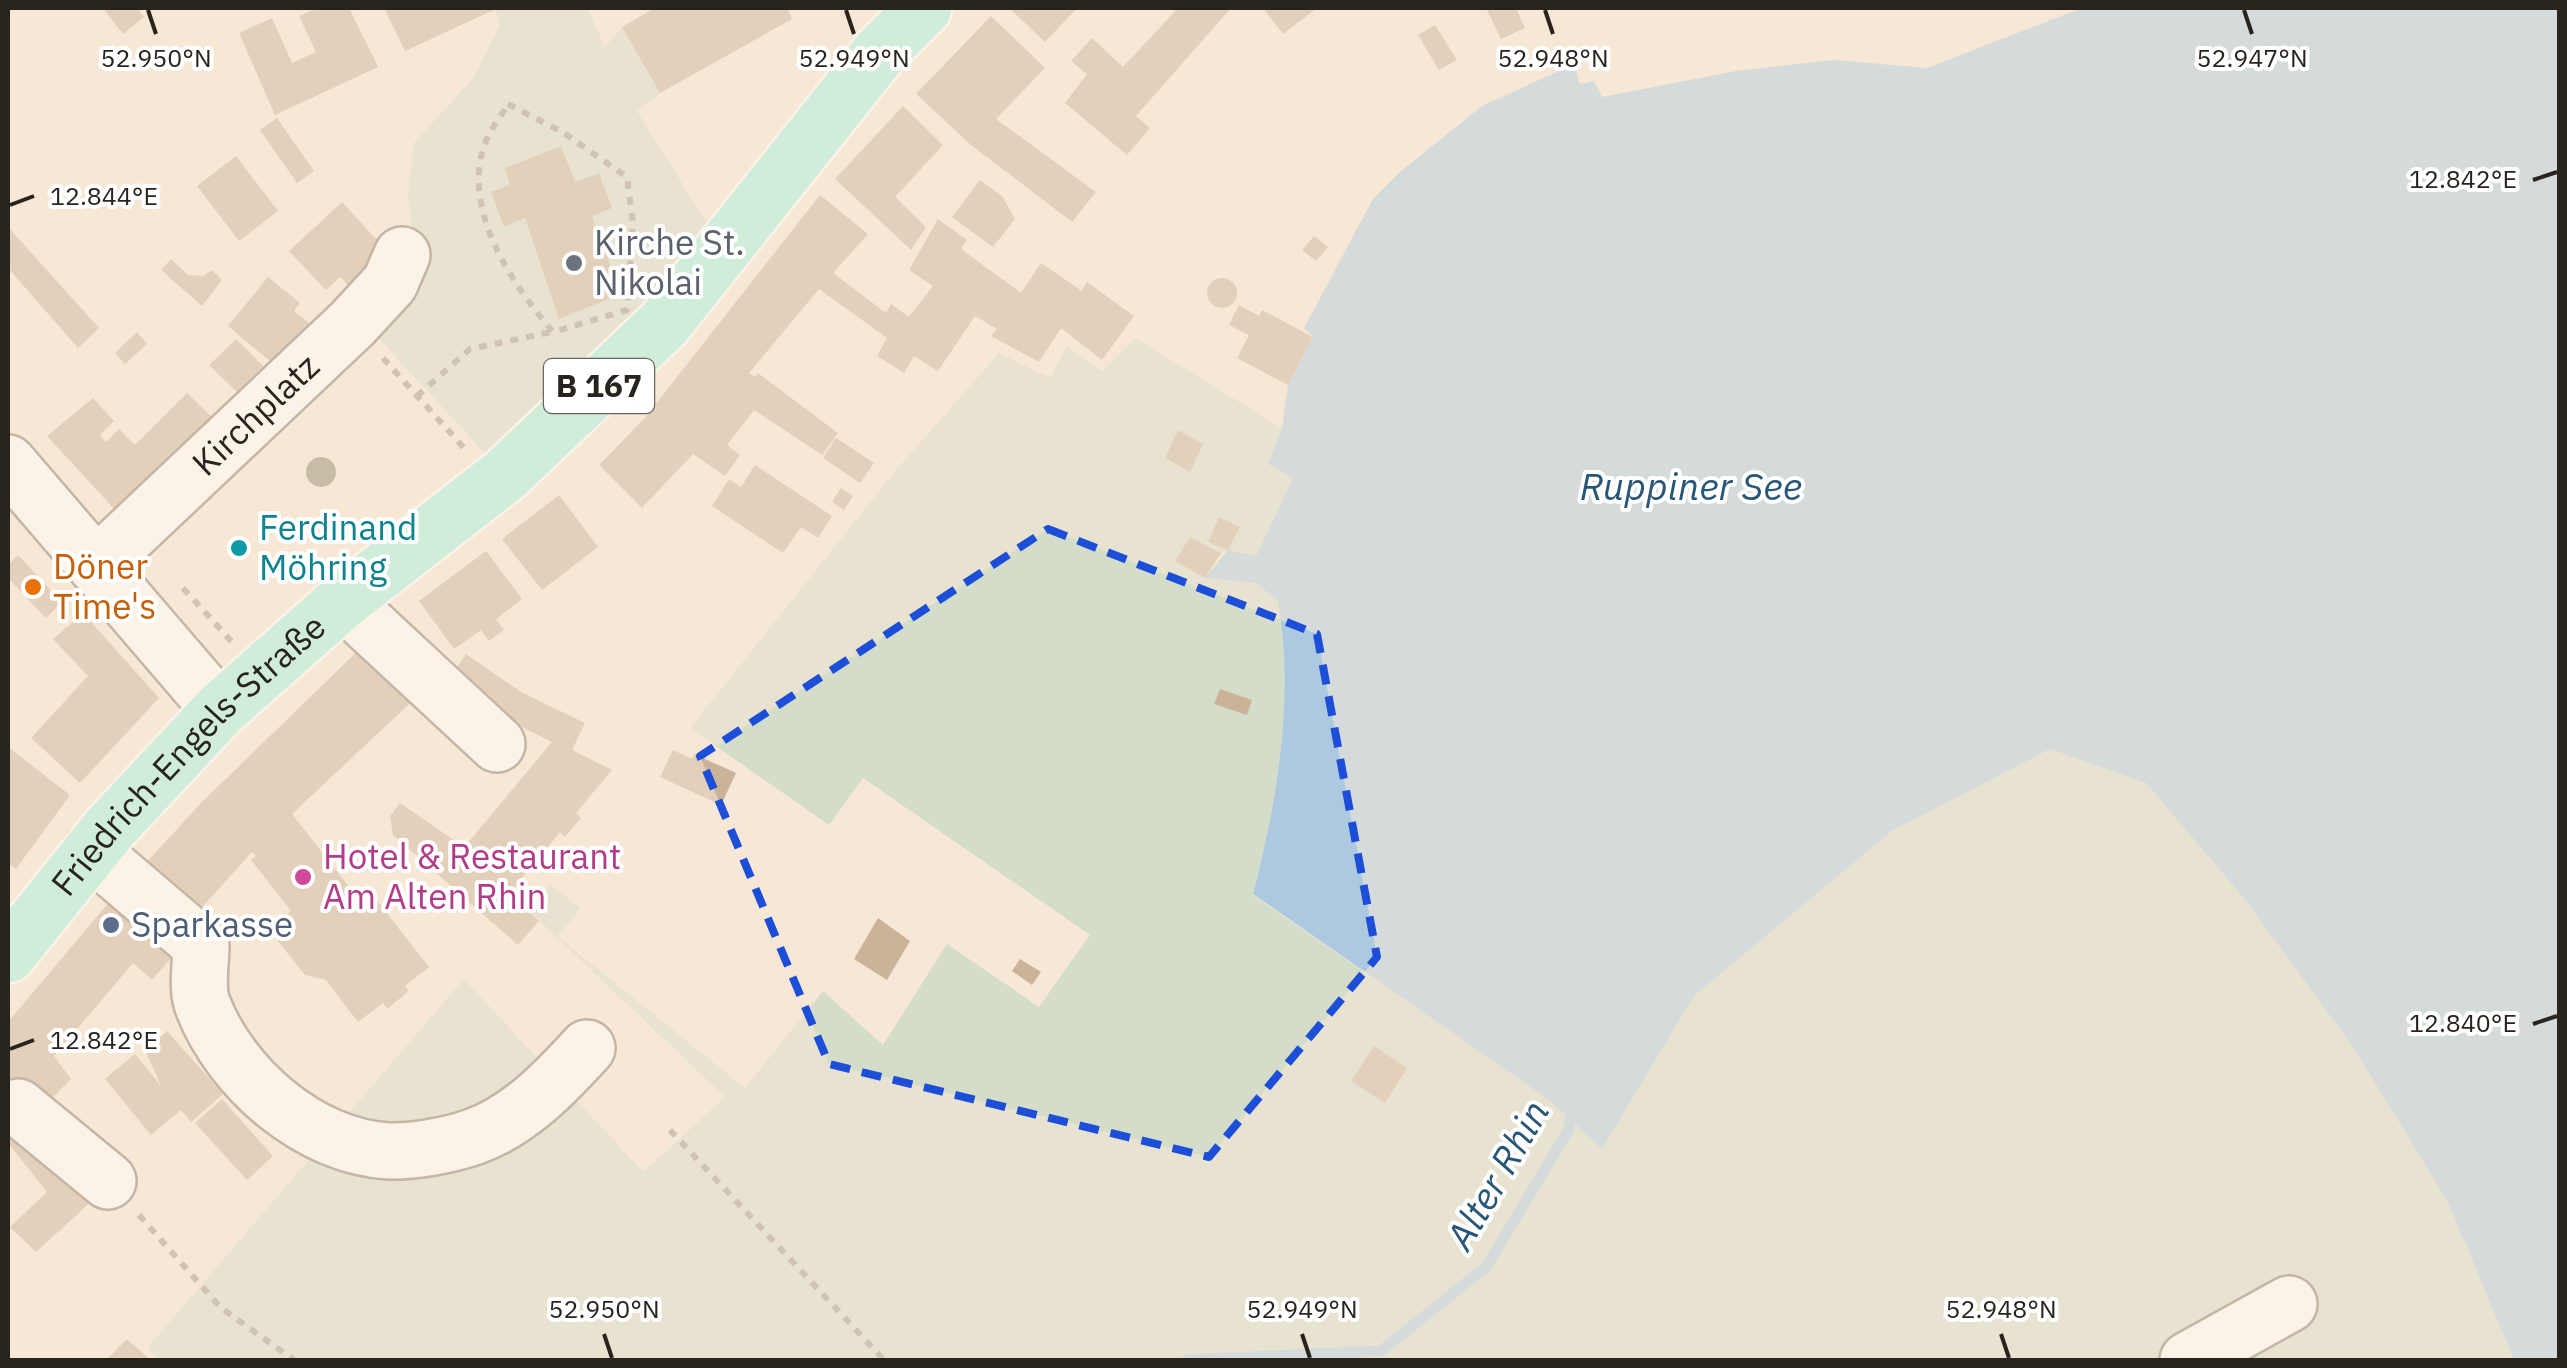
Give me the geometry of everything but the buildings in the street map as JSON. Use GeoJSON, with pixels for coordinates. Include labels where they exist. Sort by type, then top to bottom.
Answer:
{"type":"FeatureCollection","features":[{"type":"Feature","properties":{"kind":"main road","name":"Friedrich-Engels-Straße"},"geometry":{"type":"LineString","coordinates":[[8,955],[91,851],[220,710],[343,602],[495,482],[664,324],[880,52],[924,8]]}},
{"type":"Feature","properties":{"kind":"street","name":"Kirchplatz"},"geometry":{"type":"LineString","coordinates":[[96,566],[352,324],[390,284],[402,254]]}},
{"type":"Feature","properties":{"kind":"street"},"geometry":{"type":"LineString","coordinates":[[8,463],[220,710]]}},
{"type":"Feature","properties":{"kind":"street"},"geometry":{"type":"LineString","coordinates":[[343,602],[498,744]]}},
{"type":"Feature","properties":{"kind":"street"},"geometry":{"type":"LineString","coordinates":[[91,851],[200,945],[201,1003],[227,1051],[267,1096],[299,1120],[349,1142],[390,1151],[474,1136],[551,1088],[586,1048]]}},
{"type":"Feature","properties":{"kind":"street"},"geometry":{"type":"LineString","coordinates":[[18,1107],[108,1181]]}},
{"type":"Feature","properties":{"kind":"street"},"geometry":{"type":"LineString","coordinates":[[2188,1360],[2290,1304]]}},
{"type":"Feature","properties":{"kind":"path"},"geometry":{"type":"LineString","coordinates":[[417,396],[470,349],[553,332],[627,310],[632,191],[623,173],[564,132],[508,104],[482,154],[480,178],[486,221],[516,283],[553,332]]}},
{"type":"Feature","properties":{"kind":"path"},"geometry":{"type":"LineString","coordinates":[[352,324],[495,482]]}},
{"type":"Feature","properties":{"kind":"path"},"geometry":{"type":"LineString","coordinates":[[670,1130],[884,1360]]}},
{"type":"Feature","properties":{"kind":"path"},"geometry":{"type":"LineString","coordinates":[[108,1181],[220,1307],[294,1360]]}},
{"type":"Feature","properties":{"kind":"highlighted area"},"geometry":{"type":"Polygon","coordinates":[[[1048,529],[1317,634],[1377,957],[1209,1157],[829,1064],[700,756],[1048,529]]]}},
{"type":"Feature","properties":{"kind":"green space"},"geometry":{"type":"Polygon","coordinates":[[[587,8],[605,47],[622,27],[660,93],[637,111],[723,249],[505,475],[371,330],[416,259],[408,195],[414,143],[474,77],[500,25],[495,9],[587,8]]]}},
{"type":"Feature","properties":{"kind":"green space"},"geometry":{"type":"Polygon","coordinates":[[[1135,338],[1282,428],[1268,464],[1293,477],[1256,556],[1228,550],[1221,553],[1191,537],[1175,561],[1205,578],[1256,583],[1279,602],[1285,674],[1281,749],[1253,895],[1549,1100],[1602,1148],[1694,996],[1892,831],[2050,749],[2146,783],[2243,897],[2353,1047],[2448,1202],[2514,1360],[159,1360],[148,1347],[464,979],[643,1172],[725,1097],[528,910],[551,885],[580,908],[558,937],[745,1088],[823,991],[883,1045],[947,944],[1039,1007],[1090,935],[863,778],[829,825],[690,728],[896,470],[999,353],[1050,378],[1067,346],[1102,371],[1135,338]]]}},
{"type":"Feature","properties":{"kind":"water","name":"Ruppiner See"},"geometry":{"type":"Polygon","coordinates":[[[2082,8],[2559,8],[2559,1360],[2514,1360],[2448,1202],[2353,1047],[2243,897],[2146,783],[2050,749],[1892,831],[1694,996],[1602,1149],[1549,1100],[1253,894],[1281,749],[1285,674],[1278,601],[1256,583],[1205,578],[1228,550],[1256,556],[1293,478],[1268,464],[1282,428],[1288,385],[1313,337],[1304,328],[1373,199],[1400,172],[1482,106],[1574,64],[1580,84],[1594,81],[1602,97],[1736,71],[1834,60],[1927,68],[2082,8]]]}},
{"type":"Feature","properties":{"kind":"waterway","name":"Alter Rhin"},"geometry":{"type":"LineString","coordinates":[[1187,1360],[1381,1351],[1486,1267],[1568,1131],[1573,1109]]}},
{"type":"Feature","properties":{"kind":"place","name":"Kirche St. Nikolai"},"geometry":{"type":"Point","coordinates":[574,263]}},
{"type":"Feature","properties":{"kind":"place","name":"Ferdinand Möhring"},"geometry":{"type":"Point","coordinates":[239,548]}},
{"type":"Feature","properties":{"kind":"place","name":"Döner Time's"},"geometry":{"type":"Point","coordinates":[33,587]}},
{"type":"Feature","properties":{"kind":"place","name":"Hotel & Restaurant Am Alten Rhin"},"geometry":{"type":"Point","coordinates":[303,877]}},
{"type":"Feature","properties":{"kind":"place","name":"Sparkasse"},"geometry":{"type":"Point","coordinates":[111,925]}}]}
